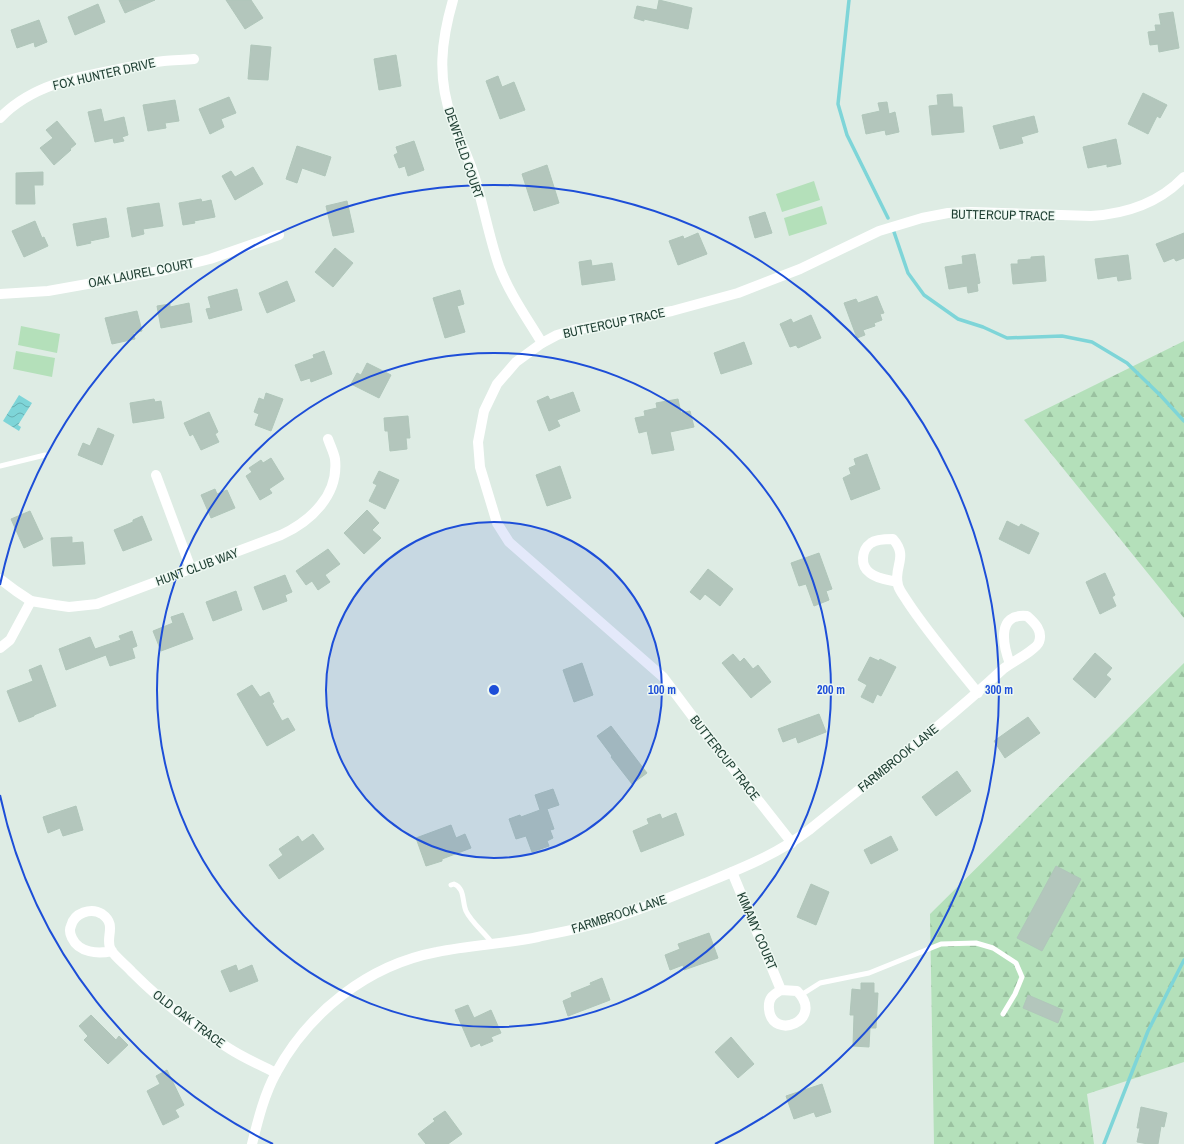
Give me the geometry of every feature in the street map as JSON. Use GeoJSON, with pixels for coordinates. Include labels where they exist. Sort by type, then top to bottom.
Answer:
{"type":"FeatureCollection","features":[{"type":"Feature","properties":{"kind":"street","name":"DEWFIELD COURT"},"geometry":{"type":"LineString","coordinates":[[453,0],[446,21],[442,46],[442,74],[446,99],[475,178],[490,237],[500,267],[510,290],[542,343]]}},
{"type":"Feature","properties":{"kind":"street","name":"FOX HUNTER DRIVE"},"geometry":{"type":"LineString","coordinates":[[0,118],[26,96],[53,84],[93,74],[164,61],[194,59]]}},
{"type":"Feature","properties":{"kind":"street","name":"BUTTERCUP TRACE"},"geometry":{"type":"LineString","coordinates":[[792,843],[699,725],[664,677],[509,542],[497,522],[480,467],[478,442],[484,411],[497,384],[516,362],[542,343],[557,335],[574,330],[672,311],[738,293],[800,269],[879,231],[922,218],[948,213],[971,212],[1091,216],[1109,215],[1125,212],[1162,196],[1184,177]]}},
{"type":"Feature","properties":{"kind":"street","name":"OAK LAUREL COURT"},"geometry":{"type":"LineString","coordinates":[[0,294],[48,291],[166,270],[210,258],[279,235]]}},
{"type":"Feature","properties":{"kind":"street","name":"HUNT CLUB WAY"},"geometry":{"type":"LineString","coordinates":[[0,579],[31,601],[69,607],[97,604],[281,535],[296,528],[310,518],[326,499],[332,488],[335,479],[335,458],[328,439]]}},
{"type":"Feature","properties":{"kind":"street"},"geometry":{"type":"LineString","coordinates":[[156,475],[191,570]]}},
{"type":"Feature","properties":{"kind":"street"},"geometry":{"type":"LineString","coordinates":[[898,582],[870,574],[862,561],[864,552],[870,543],[885,538],[892,539],[897,544],[901,555],[898,586],[913,610],[978,693]]}},
{"type":"Feature","properties":{"kind":"street"},"geometry":{"type":"LineString","coordinates":[[0,648],[10,640],[31,601]]}},
{"type":"Feature","properties":{"kind":"street","name":"FARMBROOK LANE"},"geometry":{"type":"LineString","coordinates":[[252,1144],[259,1115],[267,1092],[276,1073],[296,1040],[323,1010],[352,987],[387,967],[413,957],[437,952],[525,940],[591,925],[646,907],[767,857],[792,843],[810,830],[978,693],[1010,664],[1039,643],[1040,635],[1036,624],[1027,616],[1013,618],[1006,623],[1004,630],[1005,652],[1010,664]]}},
{"type":"Feature","properties":{"kind":"street","name":"KIMAMY COURT"},"geometry":{"type":"LineString","coordinates":[[732,872],[781,990]]}},
{"type":"Feature","properties":{"kind":"street"},"geometry":{"type":"LineString","coordinates":[[89,911],[96,911],[104,915],[110,922],[111,931],[109,940],[112,951],[94,952],[82,950],[76,945],[70,932],[75,918],[81,913],[89,911]]}},
{"type":"Feature","properties":{"kind":"street","name":"OLD OAK TRACE"},"geometry":{"type":"LineString","coordinates":[[112,951],[150,989],[187,1021],[231,1050],[276,1073]]}},
{"type":"Feature","properties":{"kind":"street"},"geometry":{"type":"LineString","coordinates":[[781,990],[797,991],[801,995],[806,1005],[803,1016],[799,1021],[790,1025],[779,1025],[772,1020],[769,1013],[768,1004],[770,998],[772,995],[781,990]]}},
{"type":"Feature","properties":{"kind":"lane"},"geometry":{"type":"LineString","coordinates":[[0,466],[45,455]]}},
{"type":"Feature","properties":{"kind":"lane"},"geometry":{"type":"LineString","coordinates":[[451,885],[458,885],[466,912],[493,944]]}},
{"type":"Feature","properties":{"kind":"lane"},"geometry":{"type":"LineString","coordinates":[[801,995],[820,982],[869,973],[941,944],[976,943],[994,948],[1016,963],[1022,977],[1015,994],[1003,1014]]}},
{"type":"Feature","properties":{"kind":"green space"},"geometry":{"type":"Polygon","coordinates":[[[814,181],[820,200],[782,212],[776,194],[814,181]]]}},
{"type":"Feature","properties":{"kind":"green space"},"geometry":{"type":"Polygon","coordinates":[[[822,206],[827,224],[789,236],[784,218],[822,206]]]}},
{"type":"Feature","properties":{"kind":"green space"},"geometry":{"type":"Polygon","coordinates":[[[21,326],[60,334],[57,353],[18,345],[21,326]]]}},
{"type":"Feature","properties":{"kind":"green space"},"geometry":{"type":"Polygon","coordinates":[[[1184,341],[1184,618],[1024,420],[1184,341]]]}},
{"type":"Feature","properties":{"kind":"green space"},"geometry":{"type":"Polygon","coordinates":[[[16,351],[55,358],[52,377],[13,369],[16,351]]]}},
{"type":"Feature","properties":{"kind":"green space"},"geometry":{"type":"Polygon","coordinates":[[[1184,663],[1184,1062],[1087,1094],[1094,1144],[934,1144],[930,914],[1184,663]]]}},
{"type":"Feature","properties":{"kind":"water"},"geometry":{"type":"Polygon","coordinates":[[[19,395],[32,403],[18,425],[21,427],[19,431],[3,421],[19,395]]]}},
{"type":"Feature","properties":{"kind":"building"},"geometry":{"type":"Polygon","coordinates":[[[119,0],[155,0],[125,13],[119,0]]]}},
{"type":"Feature","properties":{"kind":"building"},"geometry":{"type":"Polygon","coordinates":[[[226,0],[251,0],[263,18],[245,29],[226,0]]]}},
{"type":"Feature","properties":{"kind":"building"},"geometry":{"type":"Polygon","coordinates":[[[659,0],[692,8],[688,29],[634,18],[637,6],[657,10],[659,0]]]}},
{"type":"Feature","properties":{"kind":"building"},"geometry":{"type":"Polygon","coordinates":[[[98,4],[105,22],[75,35],[68,17],[98,4]]]}},
{"type":"Feature","properties":{"kind":"building"},"geometry":{"type":"Polygon","coordinates":[[[1173,12],[1179,48],[1159,52],[1158,44],[1150,45],[1148,32],[1156,31],[1155,25],[1161,25],[1159,14],[1173,12]]]}},
{"type":"Feature","properties":{"kind":"building"},"geometry":{"type":"Polygon","coordinates":[[[39,20],[47,42],[35,47],[34,42],[17,48],[11,30],[39,20]]]}},
{"type":"Feature","properties":{"kind":"building"},"geometry":{"type":"Polygon","coordinates":[[[251,45],[271,47],[268,80],[248,79],[251,45]]]}},
{"type":"Feature","properties":{"kind":"building"},"geometry":{"type":"Polygon","coordinates":[[[396,55],[401,86],[379,90],[374,59],[396,55]]]}},
{"type":"Feature","properties":{"kind":"building"},"geometry":{"type":"Polygon","coordinates":[[[498,76],[502,87],[514,82],[525,110],[500,119],[486,81],[498,76]]]}},
{"type":"Feature","properties":{"kind":"building"},"geometry":{"type":"Polygon","coordinates":[[[1143,93],[1167,105],[1160,118],[1157,116],[1148,134],[1128,124],[1143,93]]]}},
{"type":"Feature","properties":{"kind":"building"},"geometry":{"type":"Polygon","coordinates":[[[952,94],[953,107],[962,107],[964,132],[932,135],[929,106],[938,105],[937,95],[952,94]]]}},
{"type":"Feature","properties":{"kind":"building"},"geometry":{"type":"Polygon","coordinates":[[[229,97],[236,113],[221,119],[224,127],[210,134],[199,109],[229,97]]]}},
{"type":"Feature","properties":{"kind":"building"},"geometry":{"type":"Polygon","coordinates":[[[175,100],[179,121],[165,123],[166,128],[148,131],[143,105],[175,100]]]}},
{"type":"Feature","properties":{"kind":"building"},"geometry":{"type":"Polygon","coordinates":[[[887,102],[889,114],[895,112],[899,132],[886,135],[885,130],[866,134],[862,115],[880,111],[878,103],[887,102]]]}},
{"type":"Feature","properties":{"kind":"building"},"geometry":{"type":"Polygon","coordinates":[[[101,109],[104,122],[124,117],[128,135],[122,137],[124,141],[114,143],[113,138],[95,142],[88,112],[101,109]]]}},
{"type":"Feature","properties":{"kind":"building"},"geometry":{"type":"Polygon","coordinates":[[[1034,116],[1038,132],[1021,137],[1023,143],[1000,149],[993,126],[1034,116]]]}},
{"type":"Feature","properties":{"kind":"building"},"geometry":{"type":"Polygon","coordinates":[[[57,121],[76,144],[54,165],[40,148],[53,138],[46,130],[57,121]]]}},
{"type":"Feature","properties":{"kind":"building"},"geometry":{"type":"Polygon","coordinates":[[[1116,139],[1121,164],[1107,167],[1107,164],[1088,168],[1083,147],[1116,139]]]}},
{"type":"Feature","properties":{"kind":"building"},"geometry":{"type":"Polygon","coordinates":[[[414,141],[424,170],[408,176],[405,166],[399,168],[394,155],[398,153],[396,147],[414,141]]]}},
{"type":"Feature","properties":{"kind":"building"},"geometry":{"type":"Polygon","coordinates":[[[297,146],[331,157],[325,176],[302,168],[297,183],[286,179],[297,146]]]}},
{"type":"Feature","properties":{"kind":"building"},"geometry":{"type":"Polygon","coordinates":[[[547,165],[559,203],[534,211],[522,174],[547,165]]]}},
{"type":"Feature","properties":{"kind":"building"},"geometry":{"type":"Polygon","coordinates":[[[253,167],[263,184],[235,200],[222,176],[231,171],[235,177],[253,167]]]}},
{"type":"Feature","properties":{"kind":"building"},"geometry":{"type":"Polygon","coordinates":[[[43,172],[43,185],[34,185],[35,204],[16,204],[16,173],[43,172]]]}},
{"type":"Feature","properties":{"kind":"building"},"geometry":{"type":"Polygon","coordinates":[[[201,199],[202,202],[211,200],[215,217],[194,221],[195,223],[183,225],[179,203],[201,199]]]}},
{"type":"Feature","properties":{"kind":"building"},"geometry":{"type":"Polygon","coordinates":[[[347,201],[354,232],[333,236],[326,206],[347,201]]]}},
{"type":"Feature","properties":{"kind":"building"},"geometry":{"type":"Polygon","coordinates":[[[159,203],[163,226],[143,229],[144,234],[132,237],[127,208],[159,203]]]}},
{"type":"Feature","properties":{"kind":"building"},"geometry":{"type":"Polygon","coordinates":[[[765,212],[772,233],[755,238],[749,217],[765,212]]]}},
{"type":"Feature","properties":{"kind":"building"},"geometry":{"type":"Polygon","coordinates":[[[106,218],[109,237],[90,241],[91,243],[77,246],[73,224],[106,218]]]}},
{"type":"Feature","properties":{"kind":"building"},"geometry":{"type":"Polygon","coordinates":[[[35,221],[42,238],[44,237],[48,246],[24,257],[12,231],[35,221]]]}},
{"type":"Feature","properties":{"kind":"building"},"geometry":{"type":"Polygon","coordinates":[[[698,233],[707,254],[678,265],[669,241],[683,236],[684,239],[698,233]]]}},
{"type":"Feature","properties":{"kind":"building"},"geometry":{"type":"Polygon","coordinates":[[[1184,233],[1184,258],[1176,261],[1174,258],[1164,262],[1156,244],[1184,233]]]}},
{"type":"Feature","properties":{"kind":"building"},"geometry":{"type":"Polygon","coordinates":[[[335,248],[353,263],[333,287],[315,272],[335,248]]]}},
{"type":"Feature","properties":{"kind":"building"},"geometry":{"type":"Polygon","coordinates":[[[975,254],[980,283],[977,284],[978,291],[968,293],[967,286],[949,289],[945,267],[963,264],[962,256],[975,254]]]}},
{"type":"Feature","properties":{"kind":"building"},"geometry":{"type":"Polygon","coordinates":[[[1128,255],[1131,279],[1118,281],[1117,276],[1098,279],[1095,259],[1128,255]]]}},
{"type":"Feature","properties":{"kind":"building"},"geometry":{"type":"Polygon","coordinates":[[[1044,256],[1046,281],[1013,284],[1011,264],[1018,264],[1018,260],[1044,256]]]}},
{"type":"Feature","properties":{"kind":"building"},"geometry":{"type":"Polygon","coordinates":[[[591,260],[592,266],[612,263],[615,280],[582,285],[579,262],[591,260]]]}},
{"type":"Feature","properties":{"kind":"building"},"geometry":{"type":"Polygon","coordinates":[[[287,281],[295,301],[267,313],[259,293],[287,281]]]}},
{"type":"Feature","properties":{"kind":"building"},"geometry":{"type":"Polygon","coordinates":[[[237,289],[242,310],[209,319],[206,309],[211,308],[208,297],[237,289]]]}},
{"type":"Feature","properties":{"kind":"building"},"geometry":{"type":"Polygon","coordinates":[[[460,290],[464,304],[457,306],[465,332],[445,338],[433,298],[460,290]]]}},
{"type":"Feature","properties":{"kind":"building"},"geometry":{"type":"Polygon","coordinates":[[[877,296],[884,313],[880,314],[882,320],[874,323],[875,326],[863,330],[865,335],[857,338],[844,303],[856,299],[858,303],[877,296]]]}},
{"type":"Feature","properties":{"kind":"building"},"geometry":{"type":"Polygon","coordinates":[[[189,303],[192,322],[161,328],[157,306],[170,304],[170,307],[189,303]]]}},
{"type":"Feature","properties":{"kind":"building"},"geometry":{"type":"Polygon","coordinates":[[[137,311],[142,331],[133,333],[135,339],[112,344],[105,318],[137,311]]]}},
{"type":"Feature","properties":{"kind":"building"},"geometry":{"type":"Polygon","coordinates":[[[811,315],[821,338],[798,348],[796,345],[790,347],[780,324],[791,319],[793,323],[811,315]]]}},
{"type":"Feature","properties":{"kind":"building"},"geometry":{"type":"Polygon","coordinates":[[[744,342],[752,364],[721,374],[714,353],[744,342]]]}},
{"type":"Feature","properties":{"kind":"building"},"geometry":{"type":"Polygon","coordinates":[[[324,351],[332,374],[311,382],[310,378],[301,381],[295,365],[314,358],[313,355],[324,351]]]}},
{"type":"Feature","properties":{"kind":"building"},"geometry":{"type":"Polygon","coordinates":[[[367,363],[391,375],[379,398],[351,384],[357,373],[361,375],[367,363]]]}},
{"type":"Feature","properties":{"kind":"building"},"geometry":{"type":"Polygon","coordinates":[[[573,392],[580,411],[557,420],[560,426],[549,431],[537,401],[548,396],[550,400],[573,392]]]}},
{"type":"Feature","properties":{"kind":"building"},"geometry":{"type":"Polygon","coordinates":[[[266,393],[283,399],[271,431],[255,425],[259,414],[254,412],[259,398],[264,400],[266,393]]]}},
{"type":"Feature","properties":{"kind":"building"},"geometry":{"type":"Polygon","coordinates":[[[154,399],[155,402],[161,401],[164,418],[133,423],[130,403],[154,399]]]}},
{"type":"Feature","properties":{"kind":"building"},"geometry":{"type":"Polygon","coordinates":[[[678,399],[681,413],[690,411],[694,427],[670,432],[674,450],[652,454],[647,431],[639,433],[635,418],[645,416],[644,411],[657,408],[656,403],[678,399]]]}},
{"type":"Feature","properties":{"kind":"building"},"geometry":{"type":"Polygon","coordinates":[[[209,412],[218,432],[215,434],[219,442],[201,450],[193,434],[190,436],[184,423],[209,412]]]}},
{"type":"Feature","properties":{"kind":"building"},"geometry":{"type":"Polygon","coordinates":[[[408,416],[410,438],[406,438],[407,449],[390,451],[388,431],[385,431],[384,418],[408,416]]]}},
{"type":"Feature","properties":{"kind":"building"},"geometry":{"type":"Polygon","coordinates":[[[98,428],[114,435],[102,465],[78,455],[83,443],[90,446],[98,428]]]}},
{"type":"Feature","properties":{"kind":"building"},"geometry":{"type":"Polygon","coordinates":[[[867,454],[880,489],[851,500],[843,478],[851,474],[849,468],[856,465],[854,459],[867,454]]]}},
{"type":"Feature","properties":{"kind":"building"},"geometry":{"type":"Polygon","coordinates":[[[271,458],[284,479],[269,489],[272,493],[260,500],[246,476],[252,472],[249,468],[261,460],[263,463],[271,458]]]}},
{"type":"Feature","properties":{"kind":"building"},"geometry":{"type":"Polygon","coordinates":[[[560,466],[571,498],[547,506],[536,475],[560,466]]]}},
{"type":"Feature","properties":{"kind":"building"},"geometry":{"type":"Polygon","coordinates":[[[379,471],[399,480],[385,509],[369,501],[377,485],[373,483],[379,471]]]}},
{"type":"Feature","properties":{"kind":"building"},"geometry":{"type":"Polygon","coordinates":[[[215,489],[217,494],[227,490],[235,508],[211,518],[201,495],[215,489]]]}},
{"type":"Feature","properties":{"kind":"building"},"geometry":{"type":"Polygon","coordinates":[[[367,510],[379,523],[372,530],[381,538],[364,554],[344,533],[367,510]]]}},
{"type":"Feature","properties":{"kind":"building"},"geometry":{"type":"Polygon","coordinates":[[[30,511],[43,539],[24,548],[11,519],[30,511]]]}},
{"type":"Feature","properties":{"kind":"building"},"geometry":{"type":"Polygon","coordinates":[[[142,516],[152,540],[123,551],[114,530],[133,522],[133,520],[142,516]]]}},
{"type":"Feature","properties":{"kind":"building"},"geometry":{"type":"Polygon","coordinates":[[[1007,521],[1019,527],[1021,524],[1039,533],[1029,554],[999,539],[1007,521]]]}},
{"type":"Feature","properties":{"kind":"building"},"geometry":{"type":"Polygon","coordinates":[[[72,537],[72,543],[83,542],[85,564],[53,566],[51,538],[72,537]]]}},
{"type":"Feature","properties":{"kind":"building"},"geometry":{"type":"Polygon","coordinates":[[[328,549],[340,564],[325,575],[330,582],[318,590],[312,581],[306,585],[296,571],[328,549]]]}},
{"type":"Feature","properties":{"kind":"building"},"geometry":{"type":"Polygon","coordinates":[[[819,553],[832,589],[826,591],[829,600],[814,606],[806,584],[799,586],[791,563],[819,553]]]}},
{"type":"Feature","properties":{"kind":"building"},"geometry":{"type":"Polygon","coordinates":[[[708,569],[733,589],[720,606],[705,594],[700,600],[690,592],[708,569]]]}},
{"type":"Feature","properties":{"kind":"building"},"geometry":{"type":"Polygon","coordinates":[[[1105,573],[1115,595],[1112,597],[1116,606],[1100,614],[1086,582],[1105,573]]]}},
{"type":"Feature","properties":{"kind":"building"},"geometry":{"type":"Polygon","coordinates":[[[285,575],[292,592],[285,595],[287,601],[263,610],[254,587],[285,575]]]}},
{"type":"Feature","properties":{"kind":"building"},"geometry":{"type":"Polygon","coordinates":[[[236,591],[242,610],[213,621],[206,602],[236,591]]]}},
{"type":"Feature","properties":{"kind":"building"},"geometry":{"type":"Polygon","coordinates":[[[183,613],[193,639],[161,651],[153,631],[173,623],[171,617],[183,613]]]}},
{"type":"Feature","properties":{"kind":"building"},"geometry":{"type":"Polygon","coordinates":[[[132,631],[137,646],[132,648],[135,658],[110,666],[106,655],[66,670],[59,649],[90,637],[95,649],[121,640],[119,636],[132,631]]]}},
{"type":"Feature","properties":{"kind":"building"},"geometry":{"type":"Polygon","coordinates":[[[1095,653],[1112,668],[1106,675],[1111,679],[1095,698],[1073,679],[1095,653]]]}},
{"type":"Feature","properties":{"kind":"building"},"geometry":{"type":"Polygon","coordinates":[[[733,654],[740,662],[744,658],[753,669],[758,665],[771,682],[751,698],[722,663],[733,654]]]}},
{"type":"Feature","properties":{"kind":"building"},"geometry":{"type":"Polygon","coordinates":[[[870,657],[879,661],[880,659],[896,667],[881,696],[877,694],[873,703],[861,697],[867,685],[858,680],[870,657]]]}},
{"type":"Feature","properties":{"kind":"building"},"geometry":{"type":"Polygon","coordinates":[[[582,663],[593,695],[574,702],[563,670],[582,663]]]}},
{"type":"Feature","properties":{"kind":"building"},"geometry":{"type":"Polygon","coordinates":[[[41,665],[56,706],[19,722],[7,691],[33,681],[29,670],[41,665]]]}},
{"type":"Feature","properties":{"kind":"building"},"geometry":{"type":"Polygon","coordinates":[[[252,685],[260,697],[269,692],[274,702],[272,703],[282,721],[288,718],[295,730],[267,746],[237,694],[252,685]]]}},
{"type":"Feature","properties":{"kind":"building"},"geometry":{"type":"Polygon","coordinates":[[[819,714],[826,732],[798,743],[796,737],[783,742],[778,729],[819,714]]]}},
{"type":"Feature","properties":{"kind":"building"},"geometry":{"type":"Polygon","coordinates":[[[1028,717],[1040,733],[1005,758],[994,741],[1028,717]]]}},
{"type":"Feature","properties":{"kind":"building"},"geometry":{"type":"Polygon","coordinates":[[[611,726],[647,773],[632,784],[597,736],[611,726]]]}},
{"type":"Feature","properties":{"kind":"building"},"geometry":{"type":"Polygon","coordinates":[[[957,771],[971,791],[936,816],[922,797],[957,771]]]}},
{"type":"Feature","properties":{"kind":"building"},"geometry":{"type":"Polygon","coordinates":[[[553,789],[559,805],[547,809],[554,829],[550,830],[553,838],[547,841],[549,846],[532,852],[526,836],[516,839],[509,819],[520,815],[521,817],[540,810],[535,795],[553,789]]]}},
{"type":"Feature","properties":{"kind":"building"},"geometry":{"type":"Polygon","coordinates":[[[76,806],[83,830],[63,836],[60,828],[48,833],[43,817],[76,806]]]}},
{"type":"Feature","properties":{"kind":"building"},"geometry":{"type":"Polygon","coordinates":[[[676,813],[684,835],[641,852],[633,831],[649,824],[647,819],[660,814],[662,819],[676,813]]]}},
{"type":"Feature","properties":{"kind":"building"},"geometry":{"type":"Polygon","coordinates":[[[451,825],[456,838],[465,834],[471,848],[442,859],[442,861],[426,866],[416,838],[451,825]]]}},
{"type":"Feature","properties":{"kind":"building"},"geometry":{"type":"Polygon","coordinates":[[[313,834],[324,849],[279,879],[269,865],[283,855],[279,849],[298,836],[302,842],[313,834]]]}},
{"type":"Feature","properties":{"kind":"building"},"geometry":{"type":"Polygon","coordinates":[[[891,836],[898,850],[871,864],[864,850],[891,836]]]}},
{"type":"Feature","properties":{"kind":"building"},"geometry":{"type":"Polygon","coordinates":[[[1056,866],[1081,879],[1042,951],[1017,938],[1056,866]]]}},
{"type":"Feature","properties":{"kind":"building"},"geometry":{"type":"Polygon","coordinates":[[[811,884],[829,892],[816,925],[797,917],[811,884]]]}},
{"type":"Feature","properties":{"kind":"building"},"geometry":{"type":"Polygon","coordinates":[[[709,933],[718,958],[684,970],[683,965],[670,970],[665,955],[680,949],[678,944],[709,933]]]}},
{"type":"Feature","properties":{"kind":"building"},"geometry":{"type":"Polygon","coordinates":[[[236,965],[238,971],[252,965],[258,981],[230,992],[221,971],[236,965]]]}},
{"type":"Feature","properties":{"kind":"building"},"geometry":{"type":"Polygon","coordinates":[[[602,978],[610,1000],[568,1016],[563,1001],[572,997],[571,993],[591,985],[590,983],[602,978]]]}},
{"type":"Feature","properties":{"kind":"building"},"geometry":{"type":"Polygon","coordinates":[[[861,983],[874,983],[874,993],[878,993],[876,1028],[870,1028],[869,1047],[853,1046],[854,1015],[850,1015],[852,989],[861,990],[861,983]]]}},
{"type":"Feature","properties":{"kind":"building"},"geometry":{"type":"Polygon","coordinates":[[[1028,995],[1063,1010],[1058,1023],[1023,1008],[1028,995]]]}},
{"type":"Feature","properties":{"kind":"building"},"geometry":{"type":"Polygon","coordinates":[[[468,1005],[474,1018],[491,1010],[501,1033],[491,1037],[493,1041],[481,1046],[480,1043],[471,1047],[455,1010],[468,1005]]]}},
{"type":"Feature","properties":{"kind":"building"},"geometry":{"type":"Polygon","coordinates":[[[91,1015],[116,1040],[119,1036],[128,1045],[108,1064],[84,1040],[88,1036],[79,1026],[91,1015]]]}},
{"type":"Feature","properties":{"kind":"building"},"geometry":{"type":"Polygon","coordinates":[[[731,1037],[754,1064],[738,1078],[715,1052],[731,1037]]]}},
{"type":"Feature","properties":{"kind":"building"},"geometry":{"type":"Polygon","coordinates":[[[167,1070],[184,1105],[175,1110],[179,1117],[163,1125],[147,1091],[160,1084],[156,1076],[167,1070]]]}},
{"type":"Feature","properties":{"kind":"building"},"geometry":{"type":"Polygon","coordinates":[[[822,1084],[831,1112],[816,1117],[814,1112],[794,1119],[786,1096],[822,1084]]]}},
{"type":"Feature","properties":{"kind":"building"},"geometry":{"type":"Polygon","coordinates":[[[1141,1107],[1167,1113],[1164,1127],[1161,1126],[1158,1144],[1137,1142],[1140,1128],[1137,1128],[1141,1107]]]}},
{"type":"Feature","properties":{"kind":"building"},"geometry":{"type":"Polygon","coordinates":[[[445,1111],[462,1134],[448,1144],[426,1144],[418,1134],[435,1121],[433,1119],[445,1111]]]}},
{"type":"Feature","properties":{"kind":"waterway"},"geometry":{"type":"LineString","coordinates":[[849,0],[838,104],[847,135],[888,218]]}},
{"type":"Feature","properties":{"kind":"waterway"},"geometry":{"type":"LineString","coordinates":[[894,232],[908,273],[924,295],[958,319],[983,327],[1007,338],[1062,336],[1092,342],[1127,363],[1184,421]]}},
{"type":"Feature","properties":{"kind":"waterway"},"geometry":{"type":"LineString","coordinates":[[1104,1144],[1148,1031],[1184,960]]}}]}
